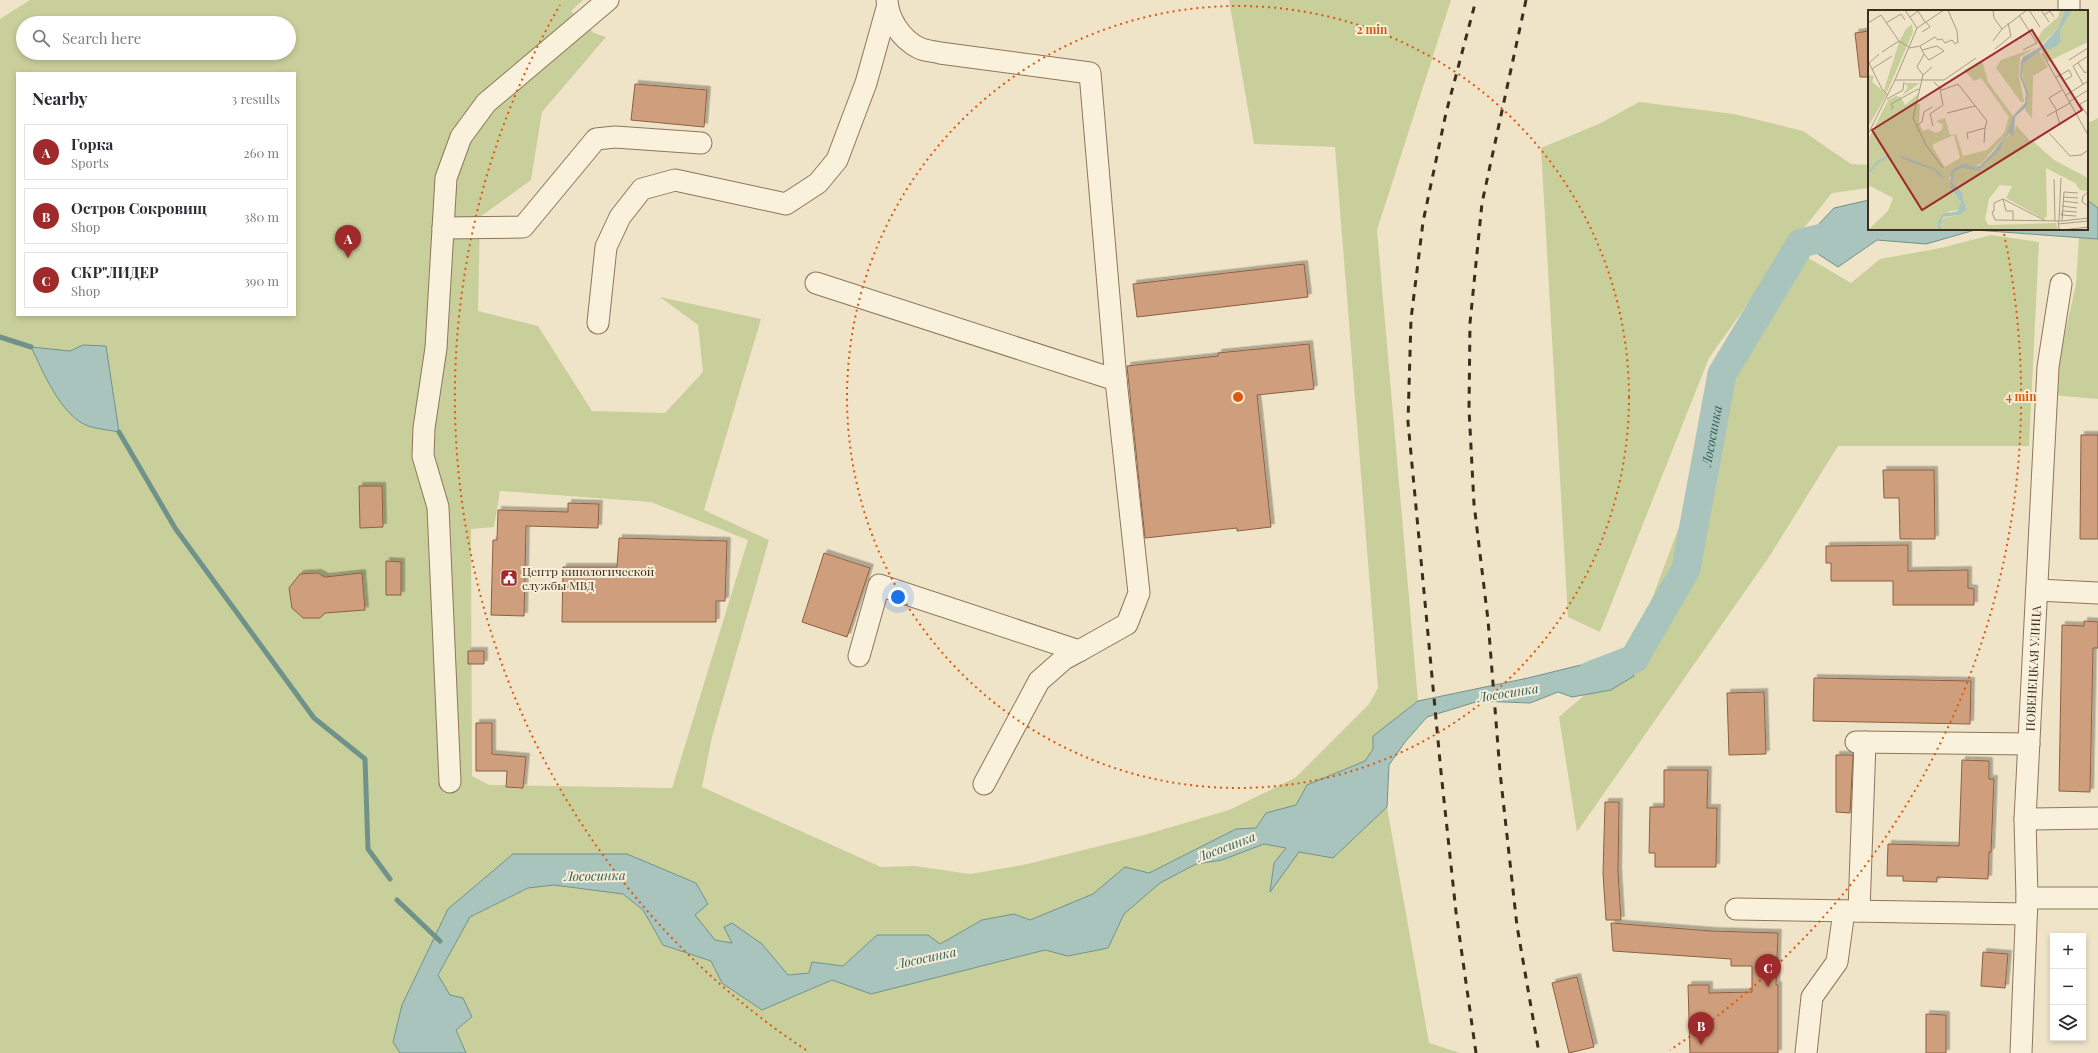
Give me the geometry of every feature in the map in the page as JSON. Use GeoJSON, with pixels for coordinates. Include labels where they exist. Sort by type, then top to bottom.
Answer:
{"type":"FeatureCollection","features":[{"type":"Feature","properties":{"kind":"street"},"geometry":{"type":"LineString","coordinates":[[450,782],[438,507],[429,483],[423,456],[424,428],[436,348],[446,178],[461,137],[486,103],[608,0]]}},
{"type":"Feature","properties":{"kind":"street"},"geometry":{"type":"LineString","coordinates":[[598,323],[606,247],[620,217],[642,189],[675,180],[786,204],[818,184],[837,160],[866,83],[887,4]]}},
{"type":"Feature","properties":{"kind":"street"},"geometry":{"type":"LineString","coordinates":[[887,4],[901,35],[919,48],[940,53],[1090,73],[1116,380],[1139,593],[1127,624],[1064,659],[1039,681],[984,784]]}},
{"type":"Feature","properties":{"kind":"street"},"geometry":{"type":"LineString","coordinates":[[443,228],[523,228],[596,139],[615,137],[701,143]]}},
{"type":"Feature","properties":{"kind":"street"},"geometry":{"type":"LineString","coordinates":[[816,283],[1116,380]]}},
{"type":"Feature","properties":{"kind":"street","name":"ПОВЕНЕЦКАЯ УЛИЦА"},"geometry":{"type":"LineString","coordinates":[[2022,1053],[2027,906],[2025,819],[2048,367],[2061,284]]}},
{"type":"Feature","properties":{"kind":"street"},"geometry":{"type":"LineString","coordinates":[[859,656],[879,585],[1079,651]]}},
{"type":"Feature","properties":{"kind":"street"},"geometry":{"type":"LineString","coordinates":[[2037,590],[2098,593]]}},
{"type":"Feature","properties":{"kind":"street"},"geometry":{"type":"LineString","coordinates":[[1806,1053],[1812,997],[1838,962],[1851,911],[1860,742],[2029,744]]}},
{"type":"Feature","properties":{"kind":"street"},"geometry":{"type":"LineString","coordinates":[[2025,819],[2098,818]]}},
{"type":"Feature","properties":{"kind":"street"},"geometry":{"type":"LineString","coordinates":[[1736,909],[1851,911],[2027,906],[2098,898]]}},
{"type":"Feature","properties":{"kind":"green space"},"geometry":{"type":"Polygon","coordinates":[[[30,0],[583,0],[571,11],[594,33],[606,37],[542,112],[531,180],[480,217],[478,311],[538,326],[592,411],[665,413],[703,372],[698,325],[660,297],[761,319],[704,510],[769,540],[712,737],[702,787],[881,867],[915,866],[970,874],[1023,865],[1144,835],[1229,810],[1295,778],[1369,704],[1378,688],[1335,147],[1254,144],[1229,0],[1451,0],[1377,230],[1418,701],[1373,736],[1374,749],[1365,761],[1307,785],[1296,805],[1266,813],[1256,828],[1236,829],[1149,873],[1125,868],[1093,894],[1030,920],[1014,914],[982,920],[940,944],[877,935],[843,966],[812,962],[809,973],[788,975],[762,944],[732,943],[715,940],[695,915],[707,904],[696,883],[627,854],[448,909],[393,1042],[400,1053],[0,1053],[0,19],[30,0]],[[31,347],[52,388],[70,351],[31,347]],[[500,491],[494,527],[471,529],[472,776],[489,785],[672,788],[748,540],[651,502],[500,491]]]}},
{"type":"Feature","properties":{"kind":"green space"},"geometry":{"type":"Polygon","coordinates":[[[1639,102],[1734,114],[1803,131],[1851,164],[1868,165],[1868,188],[1832,193],[1780,258],[1709,358],[1600,632],[1568,617],[1541,148],[1601,123],[1639,102]]]}},
{"type":"Feature","properties":{"kind":"green space"},"geometry":{"type":"Polygon","coordinates":[[[2098,118],[2098,208],[2088,201],[2088,123],[2098,118]]]}},
{"type":"Feature","properties":{"kind":"green space"},"geometry":{"type":"Polygon","coordinates":[[[1991,235],[2039,242],[2029,446],[1838,446],[1769,557],[1577,832],[1559,717],[1631,655],[1734,380],[1805,256],[1851,283],[1880,259],[1941,248],[1991,235]]]}},
{"type":"Feature","properties":{"kind":"green space"},"geometry":{"type":"Polygon","coordinates":[[[2079,237],[2098,239],[2098,399],[2051,395],[2076,284],[2079,237]]]}},
{"type":"Feature","properties":{"kind":"green space"},"geometry":{"type":"Polygon","coordinates":[[[1387,807],[1429,1043],[1460,1053],[466,1053],[456,1030],[472,1018],[450,995],[438,976],[470,917],[528,888],[554,885],[623,894],[643,910],[663,945],[711,961],[722,983],[762,1010],[832,980],[871,993],[1045,950],[1068,956],[1108,948],[1124,914],[1160,883],[1196,864],[1222,860],[1264,844],[1287,848],[1274,863],[1270,891],[1299,852],[1333,858],[1387,807]]]}},
{"type":"Feature","properties":{"kind":"water"},"geometry":{"type":"Polygon","coordinates":[[[1868,200],[1868,230],[1975,230],[1926,244],[1877,240],[1838,267],[1801,243],[1834,208],[1868,200]]]}},
{"type":"Feature","properties":{"kind":"water"},"geometry":{"type":"Polygon","coordinates":[[[2088,201],[2098,208],[2098,239],[1975,230],[2088,230],[2088,201]]]}},
{"type":"Feature","properties":{"kind":"water"},"geometry":{"type":"Polygon","coordinates":[[[83,345],[106,346],[119,432],[88,426],[69,412],[47,380],[31,347],[70,351],[83,345]]]}},
{"type":"Feature","properties":{"kind":"water"},"geometry":{"type":"Polygon","coordinates":[[[1623,652],[1634,676],[1611,690],[1572,697],[1558,692],[1530,703],[1479,701],[1427,717],[1405,742],[1389,765],[1387,807],[1333,858],[1299,852],[1270,892],[1274,863],[1286,848],[1264,844],[1222,860],[1196,864],[1160,883],[1124,914],[1108,948],[1068,956],[1045,950],[871,994],[832,980],[762,1010],[722,983],[711,961],[663,945],[643,910],[623,894],[554,885],[528,888],[470,917],[438,975],[450,995],[463,998],[472,1017],[456,1030],[466,1053],[400,1053],[393,1042],[402,1005],[448,909],[513,854],[627,854],[696,883],[708,904],[695,915],[715,940],[732,943],[724,927],[732,923],[762,944],[788,975],[809,973],[812,962],[843,966],[877,935],[928,935],[940,944],[982,920],[1014,914],[1030,920],[1093,894],[1125,867],[1149,873],[1236,829],[1256,828],[1266,813],[1296,805],[1307,785],[1365,761],[1373,749],[1373,736],[1418,701],[1528,678],[1597,661],[1623,652]]]}},
{"type":"Feature","properties":{"kind":"building"},"geometry":{"type":"Polygon","coordinates":[[[1868,31],[1868,77],[1860,77],[1855,33],[1868,31]]]}},
{"type":"Feature","properties":{"kind":"building"},"geometry":{"type":"Polygon","coordinates":[[[635,84],[707,90],[704,127],[631,120],[635,84]]]}},
{"type":"Feature","properties":{"kind":"building"},"geometry":{"type":"Polygon","coordinates":[[[1304,264],[1308,297],[1137,317],[1133,284],[1304,264]]]}},
{"type":"Feature","properties":{"kind":"building"},"geometry":{"type":"Polygon","coordinates":[[[1309,344],[1314,389],[1257,395],[1271,527],[1237,531],[1237,528],[1145,538],[1127,366],[1218,356],[1218,353],[1309,344]]]}},
{"type":"Feature","properties":{"kind":"building"},"geometry":{"type":"Polygon","coordinates":[[[2081,435],[2098,435],[2098,539],[2080,539],[2081,435]]]}},
{"type":"Feature","properties":{"kind":"building"},"geometry":{"type":"Polygon","coordinates":[[[1883,470],[1934,470],[1935,539],[1900,539],[1899,498],[1884,498],[1883,470]]]}},
{"type":"Feature","properties":{"kind":"building"},"geometry":{"type":"Polygon","coordinates":[[[359,486],[382,486],[383,527],[360,528],[359,486]]]}},
{"type":"Feature","properties":{"kind":"building"},"geometry":{"type":"Polygon","coordinates":[[[568,503],[599,504],[598,528],[526,526],[524,616],[491,615],[493,540],[497,540],[498,510],[568,512],[568,503]]]}},
{"type":"Feature","properties":{"kind":"building"},"geometry":{"type":"Polygon","coordinates":[[[619,538],[727,541],[725,601],[716,601],[716,622],[562,622],[563,567],[617,567],[619,538]]]}},
{"type":"Feature","properties":{"kind":"building"},"geometry":{"type":"Polygon","coordinates":[[[1908,545],[1908,571],[1968,570],[1968,588],[1974,589],[1974,605],[1893,605],[1893,581],[1831,581],[1831,563],[1826,563],[1826,546],[1908,545]]]}},
{"type":"Feature","properties":{"kind":"building"},"geometry":{"type":"Polygon","coordinates":[[[824,553],[870,568],[847,637],[802,622],[824,553]]]}},
{"type":"Feature","properties":{"kind":"building"},"geometry":{"type":"Polygon","coordinates":[[[386,561],[401,562],[401,595],[386,595],[386,561]]]}},
{"type":"Feature","properties":{"kind":"building"},"geometry":{"type":"Polygon","coordinates":[[[318,573],[325,577],[362,573],[365,610],[325,613],[320,618],[303,618],[292,608],[289,588],[300,574],[318,573]]]}},
{"type":"Feature","properties":{"kind":"building"},"geometry":{"type":"Polygon","coordinates":[[[2084,621],[2098,622],[2098,648],[2093,648],[2090,792],[2059,791],[2062,625],[2084,626],[2084,621]]]}},
{"type":"Feature","properties":{"kind":"building"},"geometry":{"type":"Polygon","coordinates":[[[468,651],[484,651],[484,664],[468,664],[468,651]]]}},
{"type":"Feature","properties":{"kind":"building"},"geometry":{"type":"Polygon","coordinates":[[[1814,678],[1971,681],[1970,724],[1813,721],[1814,678]]]}},
{"type":"Feature","properties":{"kind":"building"},"geometry":{"type":"Polygon","coordinates":[[[1764,692],[1766,754],[1729,755],[1727,693],[1764,692]]]}},
{"type":"Feature","properties":{"kind":"building"},"geometry":{"type":"Polygon","coordinates":[[[476,723],[492,723],[492,754],[526,757],[523,788],[506,787],[507,771],[476,771],[476,723]]]}},
{"type":"Feature","properties":{"kind":"building"},"geometry":{"type":"Polygon","coordinates":[[[1836,755],[1853,755],[1850,813],[1836,812],[1836,755]]]}},
{"type":"Feature","properties":{"kind":"building"},"geometry":{"type":"Polygon","coordinates":[[[1962,760],[1989,761],[1989,779],[1994,779],[1991,852],[1989,852],[1988,879],[1937,877],[1937,882],[1903,881],[1903,876],[1887,876],[1888,844],[1959,846],[1962,760]]]}},
{"type":"Feature","properties":{"kind":"building"},"geometry":{"type":"Polygon","coordinates":[[[1664,770],[1708,770],[1707,808],[1717,808],[1716,867],[1655,867],[1655,853],[1649,853],[1650,807],[1664,807],[1664,770]]]}},
{"type":"Feature","properties":{"kind":"building"},"geometry":{"type":"Polygon","coordinates":[[[1605,802],[1619,802],[1618,872],[1621,920],[1606,920],[1603,873],[1605,802]]]}},
{"type":"Feature","properties":{"kind":"building"},"geometry":{"type":"Polygon","coordinates":[[[1611,923],[1711,931],[1778,933],[1776,985],[1778,985],[1778,1053],[1690,1053],[1688,985],[1709,985],[1709,993],[1752,992],[1752,966],[1731,966],[1731,959],[1613,951],[1611,923]]]}},
{"type":"Feature","properties":{"kind":"building"},"geometry":{"type":"Polygon","coordinates":[[[1983,952],[2008,954],[2005,988],[1981,986],[1983,952]]]}},
{"type":"Feature","properties":{"kind":"building"},"geometry":{"type":"Polygon","coordinates":[[[1577,977],[1594,1047],[1569,1053],[1552,983],[1577,977]]]}},
{"type":"Feature","properties":{"kind":"building"},"geometry":{"type":"Polygon","coordinates":[[[1926,1014],[1946,1015],[1946,1053],[1926,1053],[1926,1014]]]}},
{"type":"Feature","properties":{"kind":"waterway","name":"Лососинка"},"geometry":{"type":"LineString","coordinates":[[1590,676],[1634,659],[1686,569],[1722,374],[1801,243],[1868,227]]}},
{"type":"Feature","properties":{"kind":"waterway"},"geometry":{"type":"LineString","coordinates":[[0,337],[31,347]]}},
{"type":"Feature","properties":{"kind":"waterway"},"geometry":{"type":"LineString","coordinates":[[119,432],[175,528],[314,718],[365,759],[368,849],[390,879]]}},
{"type":"Feature","properties":{"kind":"waterway"},"geometry":{"type":"LineString","coordinates":[[397,900],[440,941]]}},
{"type":"Feature","properties":{"kind":"railway"},"geometry":{"type":"LineString","coordinates":[[1476,0],[1446,113],[1423,222],[1411,319],[1408,422],[1441,772],[1456,912],[1476,1053]]}},
{"type":"Feature","properties":{"kind":"railway"},"geometry":{"type":"LineString","coordinates":[[1526,0],[1482,203],[1470,323],[1469,409],[1474,504],[1488,620],[1500,772],[1517,926],[1539,1053]]}},
{"type":"Feature","properties":{"kind":"place","name":"Горка"},"geometry":{"type":"Point","coordinates":[348,258]}},
{"type":"Feature","properties":{"kind":"place","name":"Центр кинологической службы МВД"},"geometry":{"type":"Point","coordinates":[509,578]}},
{"type":"Feature","properties":{"kind":"place","name":"СКР\"ЛИДЕР"},"geometry":{"type":"Point","coordinates":[1768,987]}},
{"type":"Feature","properties":{"kind":"place","name":"Остров Сокровищ"},"geometry":{"type":"Point","coordinates":[1701,1045]}}]}
